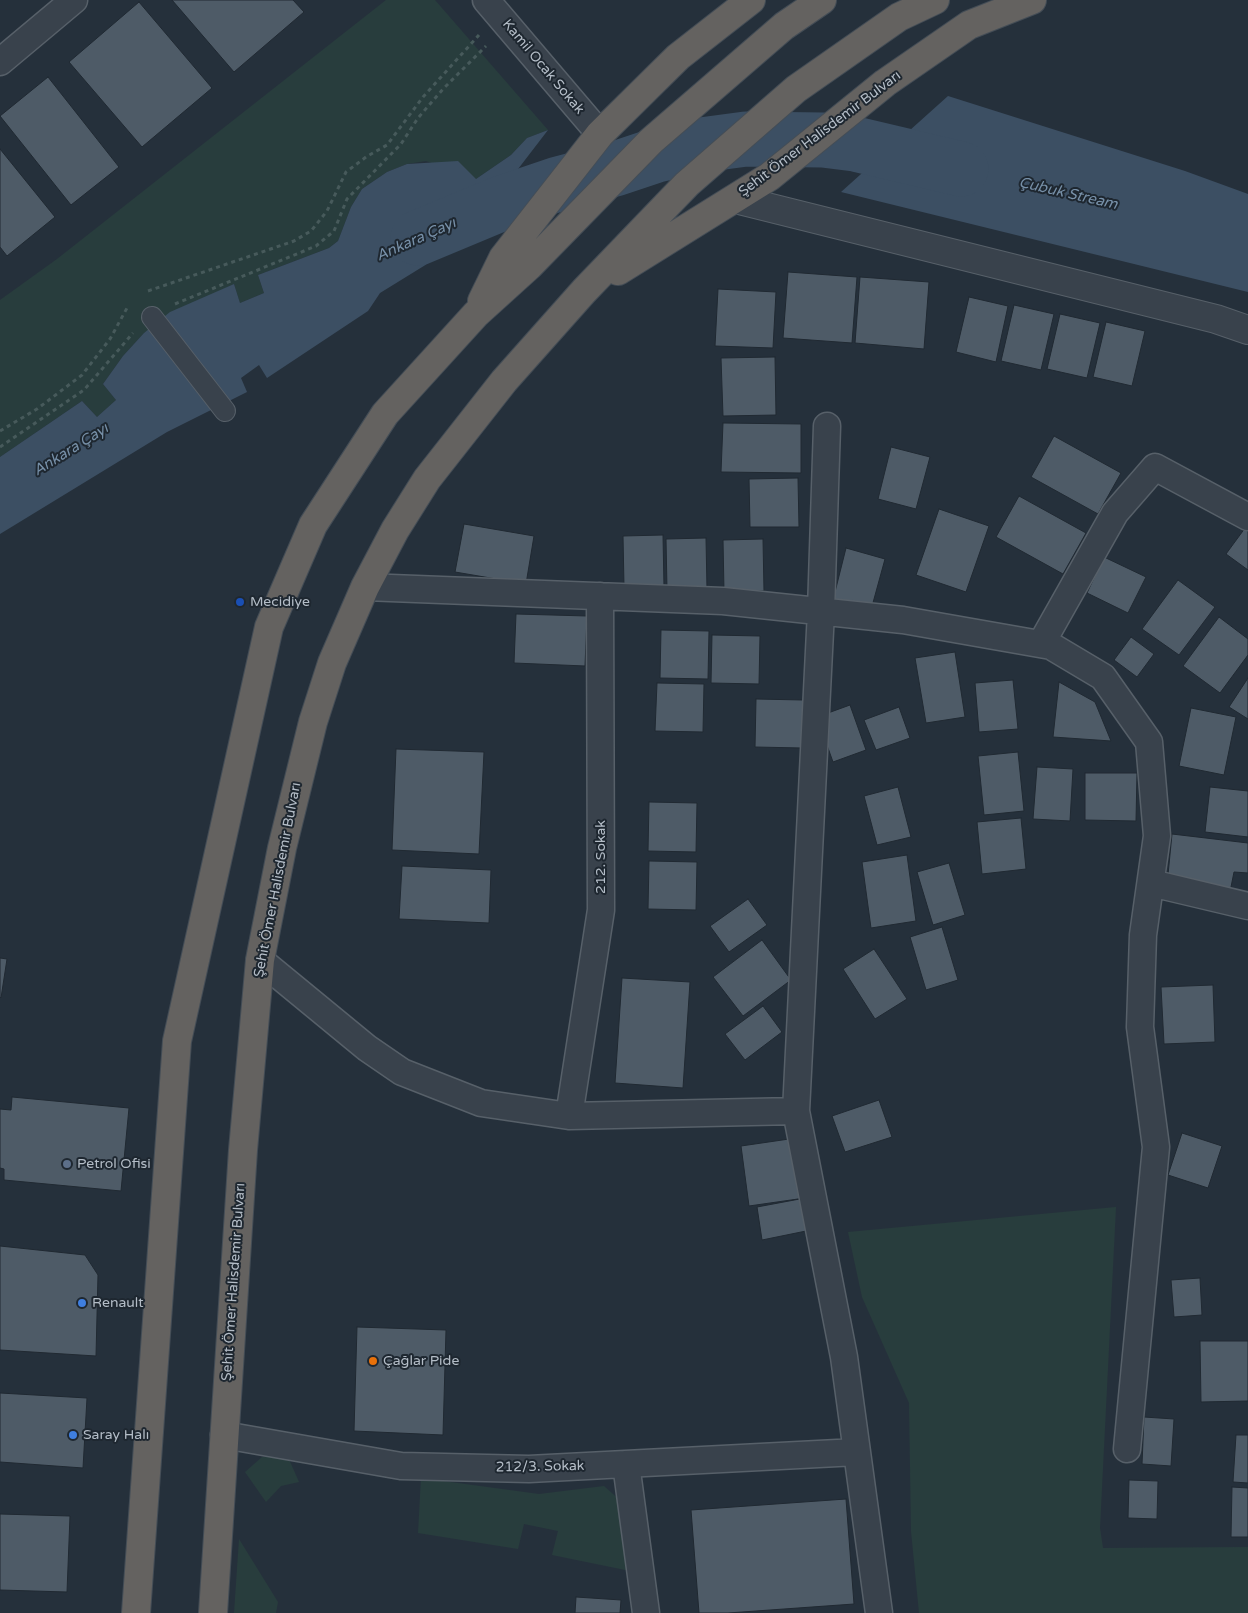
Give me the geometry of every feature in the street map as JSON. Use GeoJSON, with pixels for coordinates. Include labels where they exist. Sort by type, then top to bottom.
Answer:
{"type":"FeatureCollection","features":[{"type":"Feature","properties":{"kind":"highway"},"geometry":{"type":"LineString","coordinates":[[476,314],[503,258],[593,144],[678,57],[751,0]]}},
{"type":"Feature","properties":{"kind":"highway"},"geometry":{"type":"LineString","coordinates":[[136,1613],[177,1041],[268,626],[314,525],[385,414],[476,314],[529,266],[651,141],[784,26],[822,0]]}},
{"type":"Feature","properties":{"kind":"highway","name":"Şehit Ömer Halisdemir Bulvarı"},"geometry":{"type":"LineString","coordinates":[[213,1613],[243,1150],[260,960],[282,848],[313,722],[332,663],[365,587],[427,479],[504,381],[584,291],[688,184],[796,89],[900,17],[935,0]]}},
{"type":"Feature","properties":{"kind":"highway","name":"Şehit Ömer Halisdemir Bulvarı"},"geometry":{"type":"LineString","coordinates":[[584,291],[769,177],[885,84],[969,25],[1032,0]]}},
{"type":"Feature","properties":{"kind":"street"},"geometry":{"type":"LineString","coordinates":[[0,62],[74,0]]}},
{"type":"Feature","properties":{"kind":"street","name":"Kamil Ocak Sokak"},"geometry":{"type":"LineString","coordinates":[[497,13],[593,144]]}},
{"type":"Feature","properties":{"kind":"street"},"geometry":{"type":"LineString","coordinates":[[735,199],[1216,319],[1248,330]]}},
{"type":"Feature","properties":{"kind":"street"},"geometry":{"type":"LineString","coordinates":[[152,318],[225,411]]}},
{"type":"Feature","properties":{"kind":"street"},"geometry":{"type":"LineString","coordinates":[[827,426],[821,611],[796,1111],[844,1357],[879,1613]]}},
{"type":"Feature","properties":{"kind":"street"},"geometry":{"type":"LineString","coordinates":[[1041,644],[1115,513],[1155,467],[1248,517]]}},
{"type":"Feature","properties":{"kind":"street"},"geometry":{"type":"LineString","coordinates":[[365,587],[723,601],[903,620],[1051,646],[1103,677],[1149,742],[1157,836],[1143,935],[1140,1028],[1156,1147],[1127,1449]]}},
{"type":"Feature","properties":{"kind":"street","name":"212. Sokak"},"geometry":{"type":"LineString","coordinates":[[569,1116],[601,910],[600,596]]}},
{"type":"Feature","properties":{"kind":"street"},"geometry":{"type":"LineString","coordinates":[[1150,883],[1248,906]]}},
{"type":"Feature","properties":{"kind":"street"},"geometry":{"type":"LineString","coordinates":[[260,960],[366,1048],[402,1072],[480,1103],[569,1116],[796,1111]]}},
{"type":"Feature","properties":{"kind":"street","name":"212/3. Sokak"},"geometry":{"type":"LineString","coordinates":[[224,1435],[400,1466],[529,1469],[857,1452]]}},
{"type":"Feature","properties":{"kind":"street"},"geometry":{"type":"LineString","coordinates":[[626,1464],[646,1613]]}},
{"type":"Feature","properties":{"kind":"path"},"geometry":{"type":"LineString","coordinates":[[142,293],[294,241],[311,231],[327,211],[346,172],[366,157],[387,145],[423,97],[497,13]]}},
{"type":"Feature","properties":{"kind":"path"},"geometry":{"type":"LineString","coordinates":[[0,447],[84,390],[124,341],[152,318],[180,301],[316,246],[334,231],[347,199],[401,144],[418,118],[443,88],[497,13]]}},
{"type":"Feature","properties":{"kind":"path"},"geometry":{"type":"LineString","coordinates":[[0,431],[37,409],[82,375],[110,339],[130,303]]}},
{"type":"Feature","properties":{"kind":"green space"},"geometry":{"type":"Polygon","coordinates":[[[386,0],[435,0],[548,130],[527,138],[511,155],[476,179],[426,161],[407,164],[387,172],[362,189],[351,207],[338,241],[329,248],[258,275],[264,293],[240,303],[234,284],[144,333],[123,356],[103,384],[116,400],[97,417],[82,401],[0,457],[0,300],[57,259],[386,0]]]}},
{"type":"Feature","properties":{"kind":"green space"},"geometry":{"type":"Polygon","coordinates":[[[1116,1207],[1100,1528],[1103,1548],[1248,1547],[1248,1613],[919,1613],[911,1531],[909,1403],[862,1297],[848,1232],[1116,1207]]]}},
{"type":"Feature","properties":{"kind":"green space"},"geometry":{"type":"Polygon","coordinates":[[[262,1457],[288,1457],[299,1482],[281,1486],[266,1502],[245,1472],[262,1457]]]}},
{"type":"Feature","properties":{"kind":"green space"},"geometry":{"type":"Polygon","coordinates":[[[421,1478],[539,1494],[604,1486],[622,1502],[635,1572],[552,1555],[558,1531],[524,1524],[518,1549],[418,1533],[421,1478]]]}},
{"type":"Feature","properties":{"kind":"green space"},"geometry":{"type":"Polygon","coordinates":[[[239,1539],[278,1602],[276,1613],[234,1613],[239,1539]]]}},
{"type":"Feature","properties":{"kind":"water","name":"Çubuk Stream"},"geometry":{"type":"Polygon","coordinates":[[[948,96],[1185,171],[1248,194],[1248,292],[841,192],[948,96]]]}},
{"type":"Feature","properties":{"kind":"water"},"geometry":{"type":"Polygon","coordinates":[[[548,130],[472,229],[440,256],[380,293],[368,311],[267,378],[259,365],[241,378],[247,392],[167,432],[0,534],[0,457],[82,401],[97,417],[116,400],[103,384],[123,356],[144,333],[170,312],[234,284],[240,303],[264,293],[258,275],[329,248],[338,241],[351,207],[362,189],[387,172],[407,164],[458,161],[476,179],[511,155],[527,138],[548,130]]]}},
{"type":"Feature","properties":{"kind":"building"},"geometry":{"type":"Polygon","coordinates":[[[172,0],[293,0],[304,12],[234,72],[172,0]]]}},
{"type":"Feature","properties":{"kind":"building"},"geometry":{"type":"Polygon","coordinates":[[[139,2],[212,88],[142,147],[69,62],[139,2]]]}},
{"type":"Feature","properties":{"kind":"building"},"geometry":{"type":"Polygon","coordinates":[[[48,77],[119,167],[71,205],[0,116],[48,77]]]}},
{"type":"Feature","properties":{"kind":"building"},"geometry":{"type":"Polygon","coordinates":[[[0,149],[55,217],[7,256],[0,247],[0,149]]]}},
{"type":"Feature","properties":{"kind":"building"},"geometry":{"type":"Polygon","coordinates":[[[788,272],[857,277],[852,343],[783,338],[788,272]]]}},
{"type":"Feature","properties":{"kind":"building"},"geometry":{"type":"Polygon","coordinates":[[[860,277],[929,282],[924,349],[855,343],[860,277]]]}},
{"type":"Feature","properties":{"kind":"building"},"geometry":{"type":"Polygon","coordinates":[[[718,289],[776,292],[773,348],[715,346],[718,289]]]}},
{"type":"Feature","properties":{"kind":"building"},"geometry":{"type":"Polygon","coordinates":[[[969,297],[1008,306],[996,362],[956,352],[969,297]]]}},
{"type":"Feature","properties":{"kind":"building"},"geometry":{"type":"Polygon","coordinates":[[[1014,305],[1054,314],[1041,370],[1001,361],[1014,305]]]}},
{"type":"Feature","properties":{"kind":"building"},"geometry":{"type":"Polygon","coordinates":[[[1060,314],[1100,323],[1087,378],[1047,369],[1060,314]]]}},
{"type":"Feature","properties":{"kind":"building"},"geometry":{"type":"Polygon","coordinates":[[[1106,322],[1145,331],[1132,386],[1093,377],[1106,322]]]}},
{"type":"Feature","properties":{"kind":"building"},"geometry":{"type":"Polygon","coordinates":[[[775,357],[776,415],[723,416],[721,358],[775,357]]]}},
{"type":"Feature","properties":{"kind":"building"},"geometry":{"type":"Polygon","coordinates":[[[723,423],[801,424],[801,473],[721,472],[723,423]]]}},
{"type":"Feature","properties":{"kind":"building"},"geometry":{"type":"Polygon","coordinates":[[[1054,436],[1121,473],[1098,514],[1031,477],[1054,436]]]}},
{"type":"Feature","properties":{"kind":"building"},"geometry":{"type":"Polygon","coordinates":[[[891,447],[930,457],[916,509],[878,499],[891,447]]]}},
{"type":"Feature","properties":{"kind":"building"},"geometry":{"type":"Polygon","coordinates":[[[798,478],[799,527],[750,527],[749,479],[798,478]]]}},
{"type":"Feature","properties":{"kind":"building"},"geometry":{"type":"Polygon","coordinates":[[[1019,496],[1086,533],[1063,574],[996,537],[1019,496]]]}},
{"type":"Feature","properties":{"kind":"building"},"geometry":{"type":"Polygon","coordinates":[[[939,509],[989,526],[966,592],[916,575],[939,509]]]}},
{"type":"Feature","properties":{"kind":"building"},"geometry":{"type":"Polygon","coordinates":[[[464,524],[534,536],[526,584],[455,572],[464,524]]]}},
{"type":"Feature","properties":{"kind":"building"},"geometry":{"type":"Polygon","coordinates":[[[1248,524],[1248,570],[1226,554],[1248,524]]]}},
{"type":"Feature","properties":{"kind":"building"},"geometry":{"type":"Polygon","coordinates":[[[663,535],[664,587],[624,587],[623,536],[663,535]]]}},
{"type":"Feature","properties":{"kind":"building"},"geometry":{"type":"Polygon","coordinates":[[[706,538],[707,589],[667,590],[666,539],[706,538]]]}},
{"type":"Feature","properties":{"kind":"building"},"geometry":{"type":"Polygon","coordinates":[[[763,539],[764,591],[724,592],[723,540],[763,539]]]}},
{"type":"Feature","properties":{"kind":"building"},"geometry":{"type":"Polygon","coordinates":[[[846,548],[885,559],[871,610],[833,600],[846,548]]]}},
{"type":"Feature","properties":{"kind":"building"},"geometry":{"type":"Polygon","coordinates":[[[1104,557],[1146,577],[1128,613],[1087,593],[1104,557]]]}},
{"type":"Feature","properties":{"kind":"building"},"geometry":{"type":"Polygon","coordinates":[[[1178,580],[1215,607],[1179,655],[1142,629],[1178,580]]]}},
{"type":"Feature","properties":{"kind":"building"},"geometry":{"type":"Polygon","coordinates":[[[516,614],[587,616],[585,666],[514,663],[516,614]]]}},
{"type":"Feature","properties":{"kind":"building"},"geometry":{"type":"Polygon","coordinates":[[[1219,617],[1248,639],[1248,655],[1220,693],[1183,666],[1219,617]]]}},
{"type":"Feature","properties":{"kind":"building"},"geometry":{"type":"Polygon","coordinates":[[[661,630],[709,631],[708,679],[660,678],[661,630]]]}},
{"type":"Feature","properties":{"kind":"building"},"geometry":{"type":"Polygon","coordinates":[[[712,635],[760,636],[759,684],[711,683],[712,635]]]}},
{"type":"Feature","properties":{"kind":"building"},"geometry":{"type":"Polygon","coordinates":[[[1131,637],[1154,654],[1137,677],[1114,660],[1131,637]]]}},
{"type":"Feature","properties":{"kind":"building"},"geometry":{"type":"Polygon","coordinates":[[[955,652],[965,717],[926,723],[915,658],[955,652]]]}},
{"type":"Feature","properties":{"kind":"building"},"geometry":{"type":"Polygon","coordinates":[[[1248,678],[1248,719],[1229,707],[1248,678]]]}},
{"type":"Feature","properties":{"kind":"building"},"geometry":{"type":"Polygon","coordinates":[[[1013,680],[1018,729],[979,732],[975,683],[1013,680]]]}},
{"type":"Feature","properties":{"kind":"building"},"geometry":{"type":"Polygon","coordinates":[[[1059,682],[1095,702],[1111,741],[1053,737],[1059,682]]]}},
{"type":"Feature","properties":{"kind":"building"},"geometry":{"type":"Polygon","coordinates":[[[657,683],[704,684],[703,732],[655,731],[657,683]]]}},
{"type":"Feature","properties":{"kind":"building"},"geometry":{"type":"Polygon","coordinates":[[[756,699],[803,700],[802,748],[755,747],[756,699]]]}},
{"type":"Feature","properties":{"kind":"building"},"geometry":{"type":"Polygon","coordinates":[[[850,705],[866,750],[833,762],[817,717],[850,705]]]}},
{"type":"Feature","properties":{"kind":"building"},"geometry":{"type":"Polygon","coordinates":[[[899,707],[910,738],[876,750],[864,720],[899,707]]]}},
{"type":"Feature","properties":{"kind":"building"},"geometry":{"type":"Polygon","coordinates":[[[1191,708],[1236,717],[1224,775],[1179,766],[1191,708]]]}},
{"type":"Feature","properties":{"kind":"building"},"geometry":{"type":"Polygon","coordinates":[[[396,749],[484,752],[479,854],[392,850],[396,749]]]}},
{"type":"Feature","properties":{"kind":"building"},"geometry":{"type":"Polygon","coordinates":[[[1018,752],[1024,811],[984,815],[978,756],[1018,752]]]}},
{"type":"Feature","properties":{"kind":"building"},"geometry":{"type":"Polygon","coordinates":[[[1037,767],[1073,769],[1070,821],[1033,819],[1037,767]]]}},
{"type":"Feature","properties":{"kind":"building"},"geometry":{"type":"Polygon","coordinates":[[[1085,773],[1137,773],[1136,821],[1085,820],[1085,773]]]}},
{"type":"Feature","properties":{"kind":"building"},"geometry":{"type":"Polygon","coordinates":[[[898,787],[911,837],[877,845],[864,796],[898,787]]]}},
{"type":"Feature","properties":{"kind":"building"},"geometry":{"type":"Polygon","coordinates":[[[1210,787],[1248,791],[1248,837],[1205,832],[1210,787]]]}},
{"type":"Feature","properties":{"kind":"building"},"geometry":{"type":"Polygon","coordinates":[[[649,802],[697,803],[696,852],[648,851],[649,802]]]}},
{"type":"Feature","properties":{"kind":"building"},"geometry":{"type":"Polygon","coordinates":[[[1021,818],[1026,869],[982,874],[977,822],[1021,818]]]}},
{"type":"Feature","properties":{"kind":"building"},"geometry":{"type":"Polygon","coordinates":[[[1172,834],[1248,843],[1248,873],[1234,872],[1230,892],[1167,885],[1172,834]]]}},
{"type":"Feature","properties":{"kind":"building"},"geometry":{"type":"Polygon","coordinates":[[[907,855],[916,921],[871,928],[862,862],[907,855]]]}},
{"type":"Feature","properties":{"kind":"building"},"geometry":{"type":"Polygon","coordinates":[[[649,861],[697,862],[696,910],[648,909],[649,861]]]}},
{"type":"Feature","properties":{"kind":"building"},"geometry":{"type":"Polygon","coordinates":[[[949,863],[965,915],[933,925],[917,872],[949,863]]]}},
{"type":"Feature","properties":{"kind":"building"},"geometry":{"type":"Polygon","coordinates":[[[402,866],[491,870],[489,923],[399,919],[402,866]]]}},
{"type":"Feature","properties":{"kind":"building"},"geometry":{"type":"Polygon","coordinates":[[[748,899],[767,925],[729,952],[710,926],[748,899]]]}},
{"type":"Feature","properties":{"kind":"building"},"geometry":{"type":"Polygon","coordinates":[[[942,927],[958,980],[926,990],[910,937],[942,927]]]}},
{"type":"Feature","properties":{"kind":"building"},"geometry":{"type":"Polygon","coordinates":[[[762,940],[791,980],[743,1016],[713,977],[762,940]]]}},
{"type":"Feature","properties":{"kind":"building"},"geometry":{"type":"Polygon","coordinates":[[[874,949],[907,999],[875,1019],[843,969],[874,949]]]}},
{"type":"Feature","properties":{"kind":"building"},"geometry":{"type":"Polygon","coordinates":[[[0,958],[7,959],[1,998],[0,997],[0,958]]]}},
{"type":"Feature","properties":{"kind":"building"},"geometry":{"type":"Polygon","coordinates":[[[622,978],[690,982],[683,1088],[615,1083],[622,978]]]}},
{"type":"Feature","properties":{"kind":"building"},"geometry":{"type":"Polygon","coordinates":[[[1213,985],[1215,1042],[1164,1044],[1161,987],[1213,985]]]}},
{"type":"Feature","properties":{"kind":"building"},"geometry":{"type":"Polygon","coordinates":[[[763,1006],[782,1032],[745,1060],[725,1034],[763,1006]]]}},
{"type":"Feature","properties":{"kind":"building"},"geometry":{"type":"Polygon","coordinates":[[[12,1097],[129,1108],[121,1191],[4,1180],[4,1169],[0,1168],[0,1109],[11,1110],[12,1097]]]}},
{"type":"Feature","properties":{"kind":"building"},"geometry":{"type":"Polygon","coordinates":[[[879,1100],[892,1137],[845,1152],[832,1116],[879,1100]]]}},
{"type":"Feature","properties":{"kind":"building"},"geometry":{"type":"Polygon","coordinates":[[[1182,1133],[1222,1146],[1208,1188],[1168,1175],[1182,1133]]]}},
{"type":"Feature","properties":{"kind":"building"},"geometry":{"type":"Polygon","coordinates":[[[796,1138],[805,1198],[749,1206],[741,1146],[796,1138]]]}},
{"type":"Feature","properties":{"kind":"building"},"geometry":{"type":"Polygon","coordinates":[[[805,1198],[811,1230],[762,1240],[757,1207],[805,1198]]]}},
{"type":"Feature","properties":{"kind":"building"},"geometry":{"type":"Polygon","coordinates":[[[0,1246],[85,1255],[98,1275],[96,1356],[0,1350],[0,1246]]]}},
{"type":"Feature","properties":{"kind":"building"},"geometry":{"type":"Polygon","coordinates":[[[1200,1278],[1202,1315],[1174,1317],[1171,1280],[1200,1278]]]}},
{"type":"Feature","properties":{"kind":"building"},"geometry":{"type":"Polygon","coordinates":[[[357,1327],[446,1330],[443,1435],[354,1431],[357,1327]]]}},
{"type":"Feature","properties":{"kind":"building"},"geometry":{"type":"Polygon","coordinates":[[[1200,1341],[1248,1341],[1248,1401],[1201,1402],[1200,1341]]]}},
{"type":"Feature","properties":{"kind":"building"},"geometry":{"type":"Polygon","coordinates":[[[0,1393],[87,1398],[83,1468],[0,1462],[0,1393]]]}},
{"type":"Feature","properties":{"kind":"building"},"geometry":{"type":"Polygon","coordinates":[[[1144,1417],[1174,1419],[1171,1466],[1142,1464],[1144,1417]]]}},
{"type":"Feature","properties":{"kind":"building"},"geometry":{"type":"Polygon","coordinates":[[[1236,1435],[1248,1435],[1248,1483],[1233,1482],[1236,1435]]]}},
{"type":"Feature","properties":{"kind":"building"},"geometry":{"type":"Polygon","coordinates":[[[1129,1480],[1158,1481],[1157,1519],[1128,1518],[1129,1480]]]}},
{"type":"Feature","properties":{"kind":"building"},"geometry":{"type":"Polygon","coordinates":[[[1232,1487],[1248,1488],[1248,1537],[1231,1537],[1232,1487]]]}},
{"type":"Feature","properties":{"kind":"building"},"geometry":{"type":"Polygon","coordinates":[[[846,1499],[854,1604],[728,1613],[699,1613],[691,1510],[846,1499]]]}},
{"type":"Feature","properties":{"kind":"building"},"geometry":{"type":"Polygon","coordinates":[[[0,1514],[70,1516],[67,1592],[0,1590],[0,1514]]]}},
{"type":"Feature","properties":{"kind":"building"},"geometry":{"type":"Polygon","coordinates":[[[576,1597],[621,1600],[620,1613],[575,1613],[576,1597]]]}},
{"type":"Feature","properties":{"kind":"waterway","name":"Ankara Çayı"},"geometry":{"type":"LineString","coordinates":[[418,238],[502,203],[558,184],[615,169],[657,155],[701,145],[746,139],[823,140],[855,144],[961,169]]}},
{"type":"Feature","properties":{"kind":"place","name":"Mecidiye"},"geometry":{"type":"Point","coordinates":[240,602]}},
{"type":"Feature","properties":{"kind":"place","name":"Petrol Ofisi"},"geometry":{"type":"Point","coordinates":[67,1164]}},
{"type":"Feature","properties":{"kind":"place","name":"Renault"},"geometry":{"type":"Point","coordinates":[82,1303]}},
{"type":"Feature","properties":{"kind":"place","name":"Çağlar Pide"},"geometry":{"type":"Point","coordinates":[373,1361]}},
{"type":"Feature","properties":{"kind":"place","name":"Saray Halı"},"geometry":{"type":"Point","coordinates":[73,1435]}}]}
